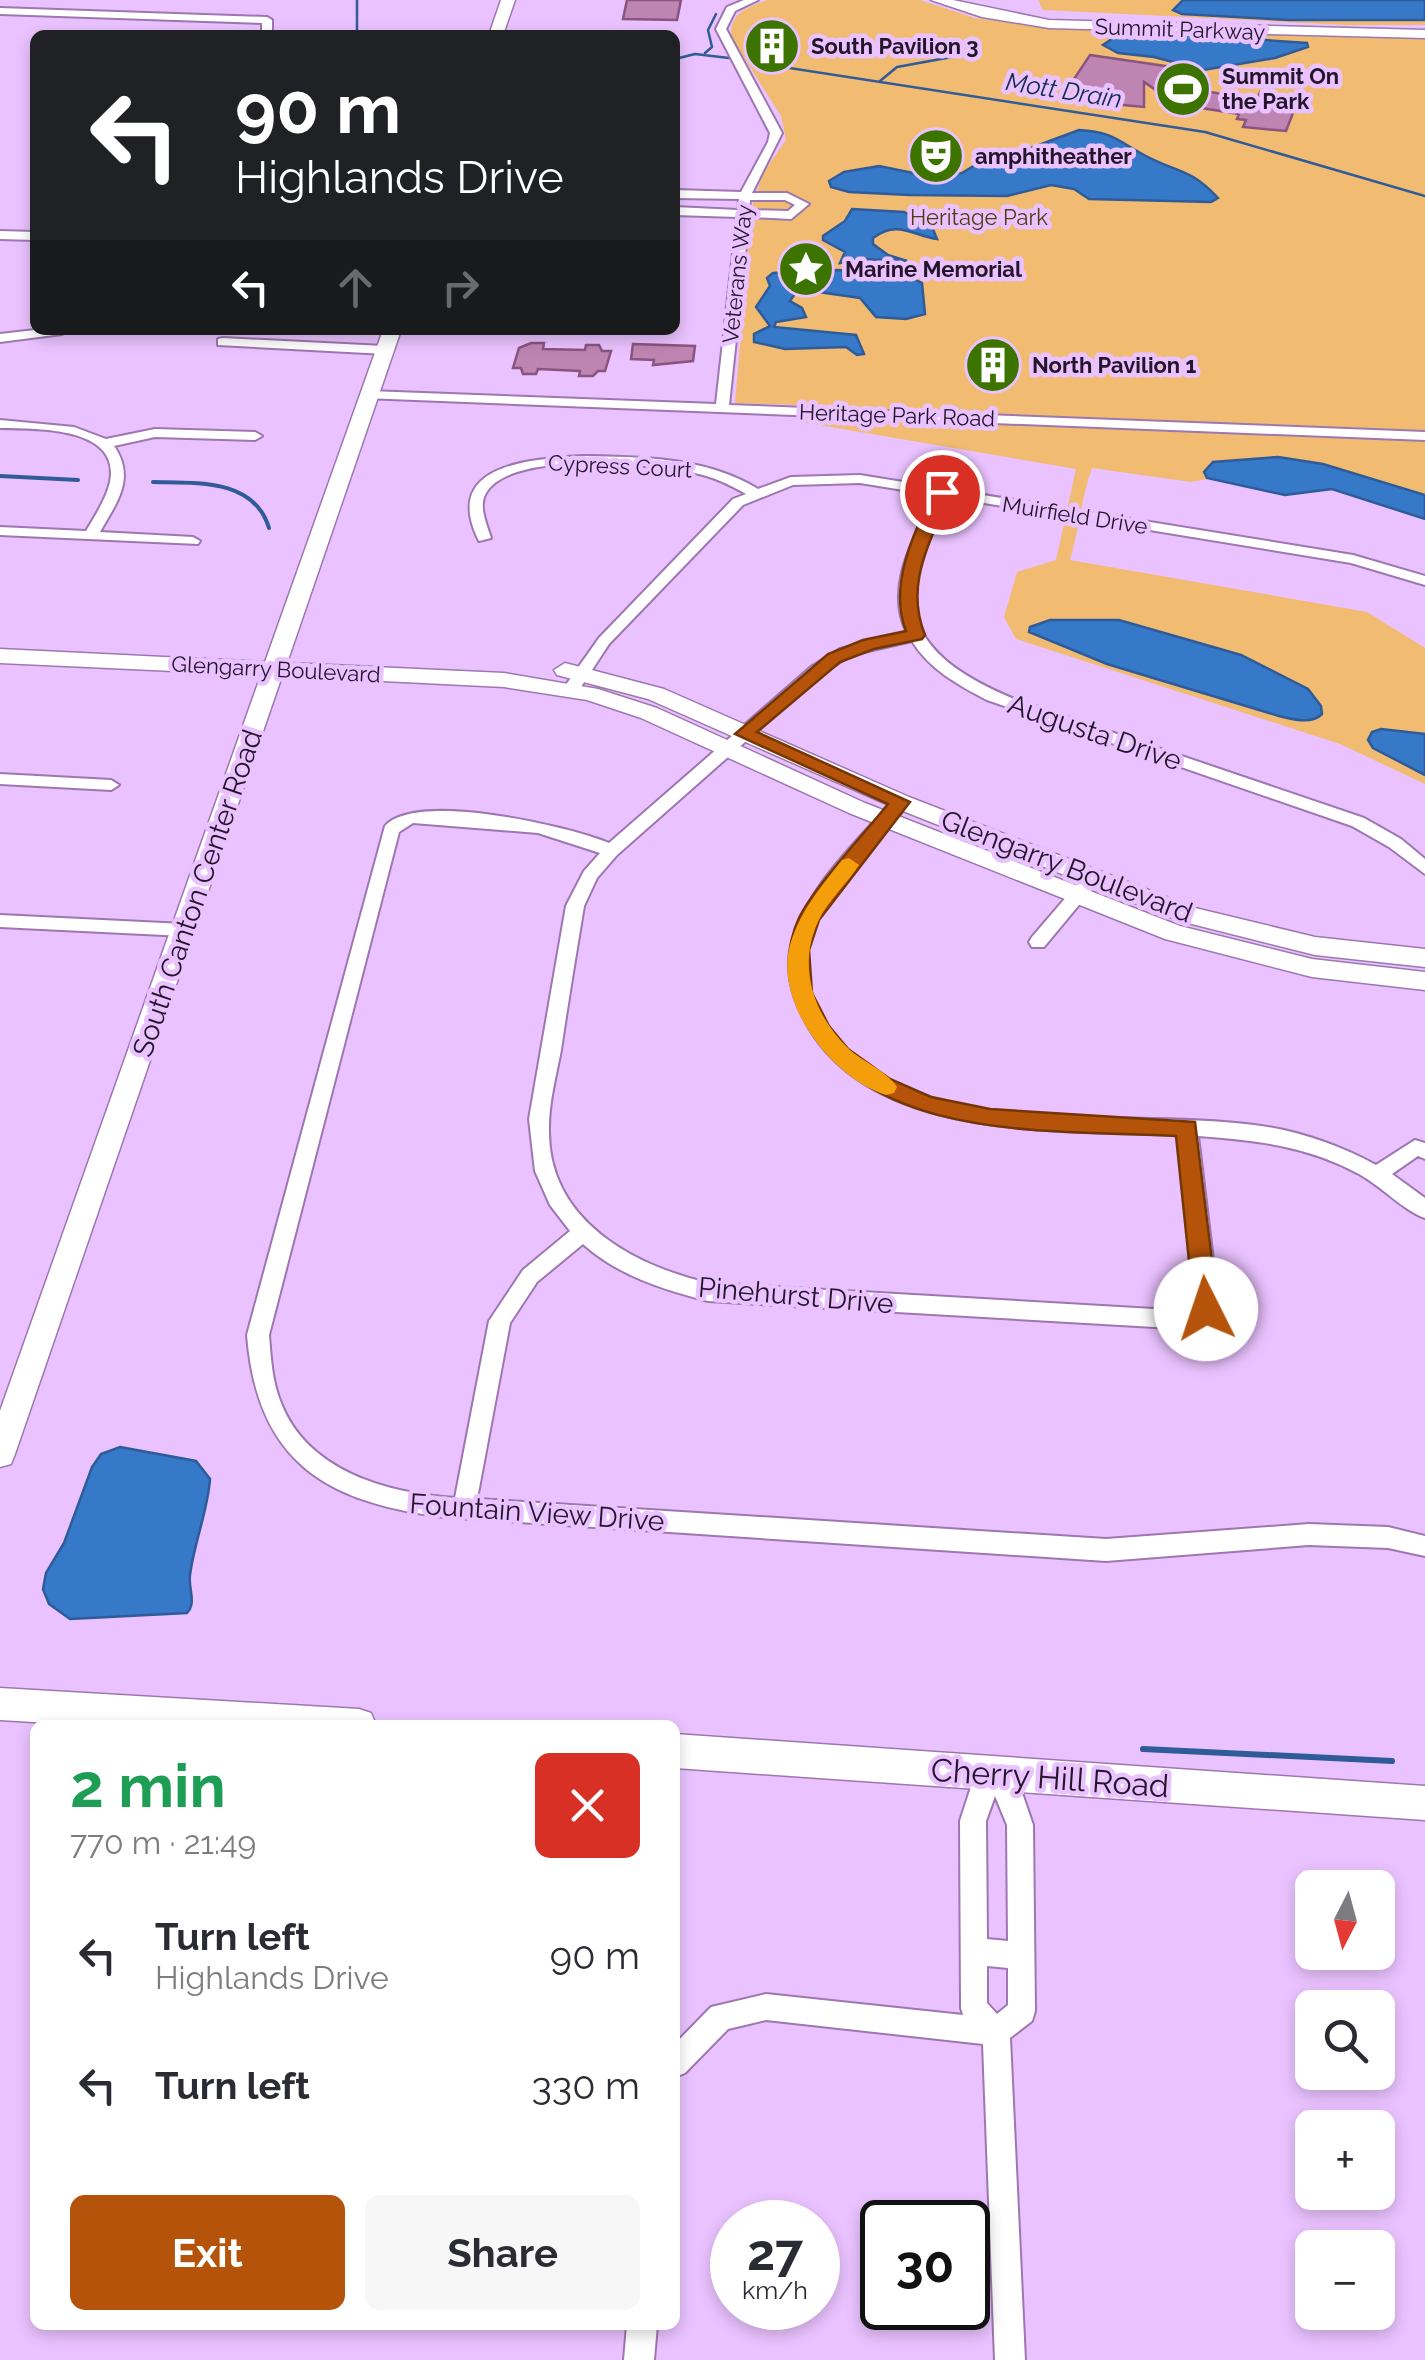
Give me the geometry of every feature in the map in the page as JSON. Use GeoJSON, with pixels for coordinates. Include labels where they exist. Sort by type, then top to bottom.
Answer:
{"type":"FeatureCollection","features":[{"type":"Feature","properties":{"kind":"street"},"geometry":{"type":"LineString","coordinates":[[498,30],[508,0]]}},
{"type":"Feature","properties":{"kind":"street","name":"Veterans Way"},"geometry":{"type":"LineString","coordinates":[[722,408],[745,196],[750,178],[772,149],[776,133],[721,29],[730,8],[753,0]]}},
{"type":"Feature","properties":{"kind":"street","name":"Summit Parkway"},"geometry":{"type":"LineString","coordinates":[[938,0],[982,13],[1049,24],[1425,30]]}},
{"type":"Feature","properties":{"kind":"street","name":"Summit Parkway"},"geometry":{"type":"LineString","coordinates":[[964,0],[1010,12],[1076,18],[1425,30]]}},
{"type":"Feature","properties":{"kind":"street"},"geometry":{"type":"LineString","coordinates":[[0,11],[266,20],[267,30]]}},
{"type":"Feature","properties":{"kind":"street"},"geometry":{"type":"LineString","coordinates":[[96,26],[106,14]]}},
{"type":"Feature","properties":{"kind":"street"},"geometry":{"type":"LineString","coordinates":[[680,194],[787,197],[803,204],[791,215],[680,212]]}},
{"type":"Feature","properties":{"kind":"street"},"geometry":{"type":"LineString","coordinates":[[0,235],[30,236]]}},
{"type":"Feature","properties":{"kind":"street"},"geometry":{"type":"LineString","coordinates":[[0,338],[30,334]]}},
{"type":"Feature","properties":{"kind":"street"},"geometry":{"type":"LineString","coordinates":[[223,342],[388,340]]}},
{"type":"Feature","properties":{"kind":"street","name":"South Canton Center Road"},"geometry":{"type":"LineString","coordinates":[[0,1454],[388,340]]}},
{"type":"Feature","properties":{"kind":"street","name":"Heritage Park Road"},"geometry":{"type":"LineString","coordinates":[[369,395],[1425,436]]}},
{"type":"Feature","properties":{"kind":"street"},"geometry":{"type":"LineString","coordinates":[[0,424],[62,428],[103,444],[117,461],[118,480],[92,536]]}},
{"type":"Feature","properties":{"kind":"street"},"geometry":{"type":"LineString","coordinates":[[103,444],[155,433],[255,436]]}},
{"type":"Feature","properties":{"kind":"street","name":"Cypress Court"},"geometry":{"type":"LineString","coordinates":[[484,538],[476,506],[482,487],[500,472],[530,462],[689,468],[727,478],[754,493]]}},
{"type":"Feature","properties":{"kind":"street","name":"Muirfield Drive"},"geometry":{"type":"LineString","coordinates":[[576,681],[604,641],[726,512],[754,493],[791,481],[831,477],[942,492],[1353,559],[1425,581]]}},
{"type":"Feature","properties":{"kind":"street"},"geometry":{"type":"LineString","coordinates":[[916,635],[907,611],[906,586],[942,492]]}},
{"type":"Feature","properties":{"kind":"street"},"geometry":{"type":"LineString","coordinates":[[0,532],[193,541]]}},
{"type":"Feature","properties":{"kind":"street","name":"Pinehurst Drive"},"geometry":{"type":"LineString","coordinates":[[916,635],[869,644],[834,658],[612,851],[590,875],[575,906],[539,1123],[540,1152],[548,1182],[583,1232],[636,1269],[708,1292],[1189,1320],[1202,1314],[1207,1301],[1187,1128]]}},
{"type":"Feature","properties":{"kind":"street","name":"Augusta Drive"},"geometry":{"type":"LineString","coordinates":[[916,635],[944,667],[990,696],[1337,814],[1395,843],[1425,868]]}},
{"type":"Feature","properties":{"kind":"street","name":"Glengarry Boulevard"},"geometry":{"type":"LineString","coordinates":[[0,638],[144,654]]}},
{"type":"Feature","properties":{"kind":"street","name":"Glengarry Boulevard"},"geometry":{"type":"LineString","coordinates":[[0,656],[144,654],[473,670],[656,694],[736,741],[893,811],[1085,887],[1189,915],[1312,968],[1425,982]]}},
{"type":"Feature","properties":{"kind":"street"},"geometry":{"type":"LineString","coordinates":[[0,778],[111,785]]}},
{"type":"Feature","properties":{"kind":"street"},"geometry":{"type":"LineString","coordinates":[[893,811],[818,903],[799,950],[799,980],[806,1006],[820,1031],[841,1054],[882,1085],[927,1105],[958,1112],[1291,1138],[1336,1153],[1422,1201]]}},
{"type":"Feature","properties":{"kind":"street","name":"Fountain View Drive"},"geometry":{"type":"LineString","coordinates":[[612,851],[566,832],[516,822],[412,817],[392,826],[262,1313],[258,1358],[263,1390],[274,1416],[294,1445],[316,1466],[361,1491],[413,1505],[464,1509],[1106,1550],[1156,1550],[1345,1534],[1425,1546]]}},
{"type":"Feature","properties":{"kind":"street"},"geometry":{"type":"LineString","coordinates":[[1038,942],[1085,887]]}},
{"type":"Feature","properties":{"kind":"street"},"geometry":{"type":"LineString","coordinates":[[0,921],[184,930]]}},
{"type":"Feature","properties":{"kind":"street","name":"Glengarry Boulevard"},"geometry":{"type":"LineString","coordinates":[[1261,947],[1425,958]]}},
{"type":"Feature","properties":{"kind":"street"},"geometry":{"type":"LineString","coordinates":[[1378,1174],[1416,1148],[1425,1151]]}},
{"type":"Feature","properties":{"kind":"street"},"geometry":{"type":"LineString","coordinates":[[464,1509],[500,1320],[530,1276],[583,1232]]}},
{"type":"Feature","properties":{"kind":"street"},"geometry":{"type":"LineString","coordinates":[[0,1704],[274,1720]]}},
{"type":"Feature","properties":{"kind":"street","name":"Cherry Hill Road"},"geometry":{"type":"LineString","coordinates":[[680,1751],[1425,1803]]}},
{"type":"Feature","properties":{"kind":"street"},"geometry":{"type":"LineString","coordinates":[[680,2058],[722,2017],[766,2006],[996,2032],[1022,2010],[1020,1825],[1011,1796],[996,1775],[980,1796],[973,1820],[974,2008],[996,2032],[1010,2360]]}},
{"type":"Feature","properties":{"kind":"street"},"geometry":{"type":"LineString","coordinates":[[974,1951],[1021,1956]]}},
{"type":"Feature","properties":{"kind":"street"},"geometry":{"type":"LineString","coordinates":[[638,2360],[641,2330]]}},
{"type":"Feature","properties":{"kind":"green space","name":"Heritage Park"},"geometry":{"type":"Polygon","coordinates":[[[767,0],[920,0],[975,18],[1062,28],[1425,39],[1425,519],[1332,489],[1285,495],[1208,479],[1191,482],[1092,468],[1070,560],[1367,612],[1425,648],[1425,784],[1340,744],[1016,639],[1004,617],[1017,572],[1056,560],[1076,469],[796,421],[797,405],[735,403],[752,206],[763,173],[786,140],[781,116],[731,37],[731,29],[741,12],[767,0]]]}},
{"type":"Feature","properties":{"kind":"green space"},"geometry":{"type":"Polygon","coordinates":[[[1038,0],[1425,0],[1425,25],[1346,25],[1043,10],[1038,0]]]}},
{"type":"Feature","properties":{"kind":"water"},"geometry":{"type":"Polygon","coordinates":[[[1183,0],[1425,0],[1425,20],[1289,20],[1182,14],[1173,10],[1183,0]]]}},
{"type":"Feature","properties":{"kind":"water"},"geometry":{"type":"Polygon","coordinates":[[[1165,33],[1307,43],[1308,47],[1275,58],[1203,70],[1154,57],[1118,53],[1103,45],[1118,35],[1165,33]]]}},
{"type":"Feature","properties":{"kind":"water"},"geometry":{"type":"Polygon","coordinates":[[[1079,130],[1114,138],[1191,176],[1218,198],[1211,202],[1089,199],[1074,189],[1051,185],[1007,196],[910,195],[849,192],[831,187],[829,181],[844,172],[879,166],[918,174],[962,173],[995,153],[1028,149],[1079,130]]]}},
{"type":"Feature","properties":{"kind":"water"},"geometry":{"type":"Polygon","coordinates":[[[852,209],[904,212],[932,227],[937,239],[890,230],[873,238],[873,244],[888,255],[907,261],[860,259],[840,263],[845,252],[823,240],[823,236],[845,221],[852,209]]]}},
{"type":"Feature","properties":{"kind":"water"},"geometry":{"type":"Polygon","coordinates":[[[838,270],[908,276],[922,283],[925,314],[906,319],[876,317],[860,298],[798,289],[790,301],[802,308],[806,317],[776,322],[774,327],[856,335],[864,354],[857,355],[846,347],[785,349],[754,342],[754,334],[770,326],[756,307],[770,286],[767,278],[773,273],[838,270]]]}},
{"type":"Feature","properties":{"kind":"water"},"geometry":{"type":"Polygon","coordinates":[[[1278,457],[1323,464],[1425,495],[1425,519],[1332,489],[1285,495],[1207,478],[1204,472],[1213,462],[1278,457]]]}},
{"type":"Feature","properties":{"kind":"water"},"geometry":{"type":"Polygon","coordinates":[[[1050,620],[1119,620],[1241,655],[1308,689],[1321,706],[1322,714],[1307,720],[1279,716],[1107,664],[1029,632],[1030,627],[1050,620]]]}},
{"type":"Feature","properties":{"kind":"water"},"geometry":{"type":"Polygon","coordinates":[[[1381,729],[1425,734],[1425,775],[1373,748],[1368,740],[1372,732],[1381,729]]]}},
{"type":"Feature","properties":{"kind":"water"},"geometry":{"type":"Polygon","coordinates":[[[120,1447],[196,1461],[210,1479],[190,1575],[191,1604],[187,1613],[70,1619],[49,1604],[43,1589],[46,1573],[64,1543],[92,1467],[101,1454],[120,1447]]]}},
{"type":"Feature","properties":{"kind":"building"},"geometry":{"type":"Polygon","coordinates":[[[627,0],[681,0],[677,20],[623,19],[627,0]]]}},
{"type":"Feature","properties":{"kind":"building"},"geometry":{"type":"Polygon","coordinates":[[[1090,55],[1172,67],[1190,77],[1193,89],[1257,100],[1260,92],[1275,94],[1271,102],[1286,105],[1288,112],[1293,113],[1286,131],[1243,127],[1246,120],[1237,119],[1239,114],[1176,104],[1144,82],[1144,107],[1101,103],[1092,88],[1070,85],[1090,55]]]}},
{"type":"Feature","properties":{"kind":"building"},"geometry":{"type":"Polygon","coordinates":[[[544,343],[543,349],[585,350],[586,345],[599,345],[602,351],[611,351],[605,371],[593,376],[579,376],[580,371],[538,369],[536,374],[523,374],[521,368],[513,368],[519,348],[544,343]]]}},
{"type":"Feature","properties":{"kind":"building"},"geometry":{"type":"Polygon","coordinates":[[[633,344],[695,346],[693,361],[653,365],[654,360],[631,359],[633,344]]]}},
{"type":"Feature","properties":{"kind":"waterway","name":"Mott Drain"},"geometry":{"type":"LineString","coordinates":[[357,0],[357,30]]}},
{"type":"Feature","properties":{"kind":"waterway"},"geometry":{"type":"LineString","coordinates":[[705,53],[712,47],[708,30],[716,14]]}},
{"type":"Feature","properties":{"kind":"waterway","name":"Mott Drain"},"geometry":{"type":"LineString","coordinates":[[680,58],[695,54],[729,58]]}},
{"type":"Feature","properties":{"kind":"waterway"},"geometry":{"type":"LineString","coordinates":[[880,81],[897,67],[952,57]]}},
{"type":"Feature","properties":{"kind":"waterway","name":"Mott Drain"},"geometry":{"type":"LineString","coordinates":[[750,62],[1205,132],[1425,196]]}},
{"type":"Feature","properties":{"kind":"waterway"},"geometry":{"type":"LineString","coordinates":[[0,476],[78,480]]}},
{"type":"Feature","properties":{"kind":"waterway"},"geometry":{"type":"LineString","coordinates":[[153,482],[205,484],[237,492],[251,500],[269,528]]}},
{"type":"Feature","properties":{"kind":"waterway"},"geometry":{"type":"LineString","coordinates":[[1143,1749],[1392,1761]]}},
{"type":"Feature","properties":{"kind":"slow traffic"},"geometry":{"type":"LineString","coordinates":[[849,865],[809,918],[799,950],[799,980],[806,1006],[820,1031],[853,1066],[886,1087]]}},
{"type":"Feature","properties":{"kind":"place","name":"South Pavilion 3"},"geometry":{"type":"Point","coordinates":[772,46]}},
{"type":"Feature","properties":{"kind":"place","name":"Summit On the Park"},"geometry":{"type":"Point","coordinates":[1183,89]}},
{"type":"Feature","properties":{"kind":"place","name":"amphitheather"},"geometry":{"type":"Point","coordinates":[936,156]}},
{"type":"Feature","properties":{"kind":"place","name":"Marine Memorial"},"geometry":{"type":"Point","coordinates":[806,269]}},
{"type":"Feature","properties":{"kind":"place","name":"North Pavilion 1"},"geometry":{"type":"Point","coordinates":[993,365]}},
{"type":"Feature","properties":{"kind":"route"},"geometry":{"type":"LineString","coordinates":[[942,492],[906,586],[907,611],[916,635],[869,644],[834,658],[744,734],[900,802],[809,918],[798,962],[806,1006],[820,1031],[867,1076],[927,1105],[990,1117],[1187,1128],[1206,1309]]}}]}
